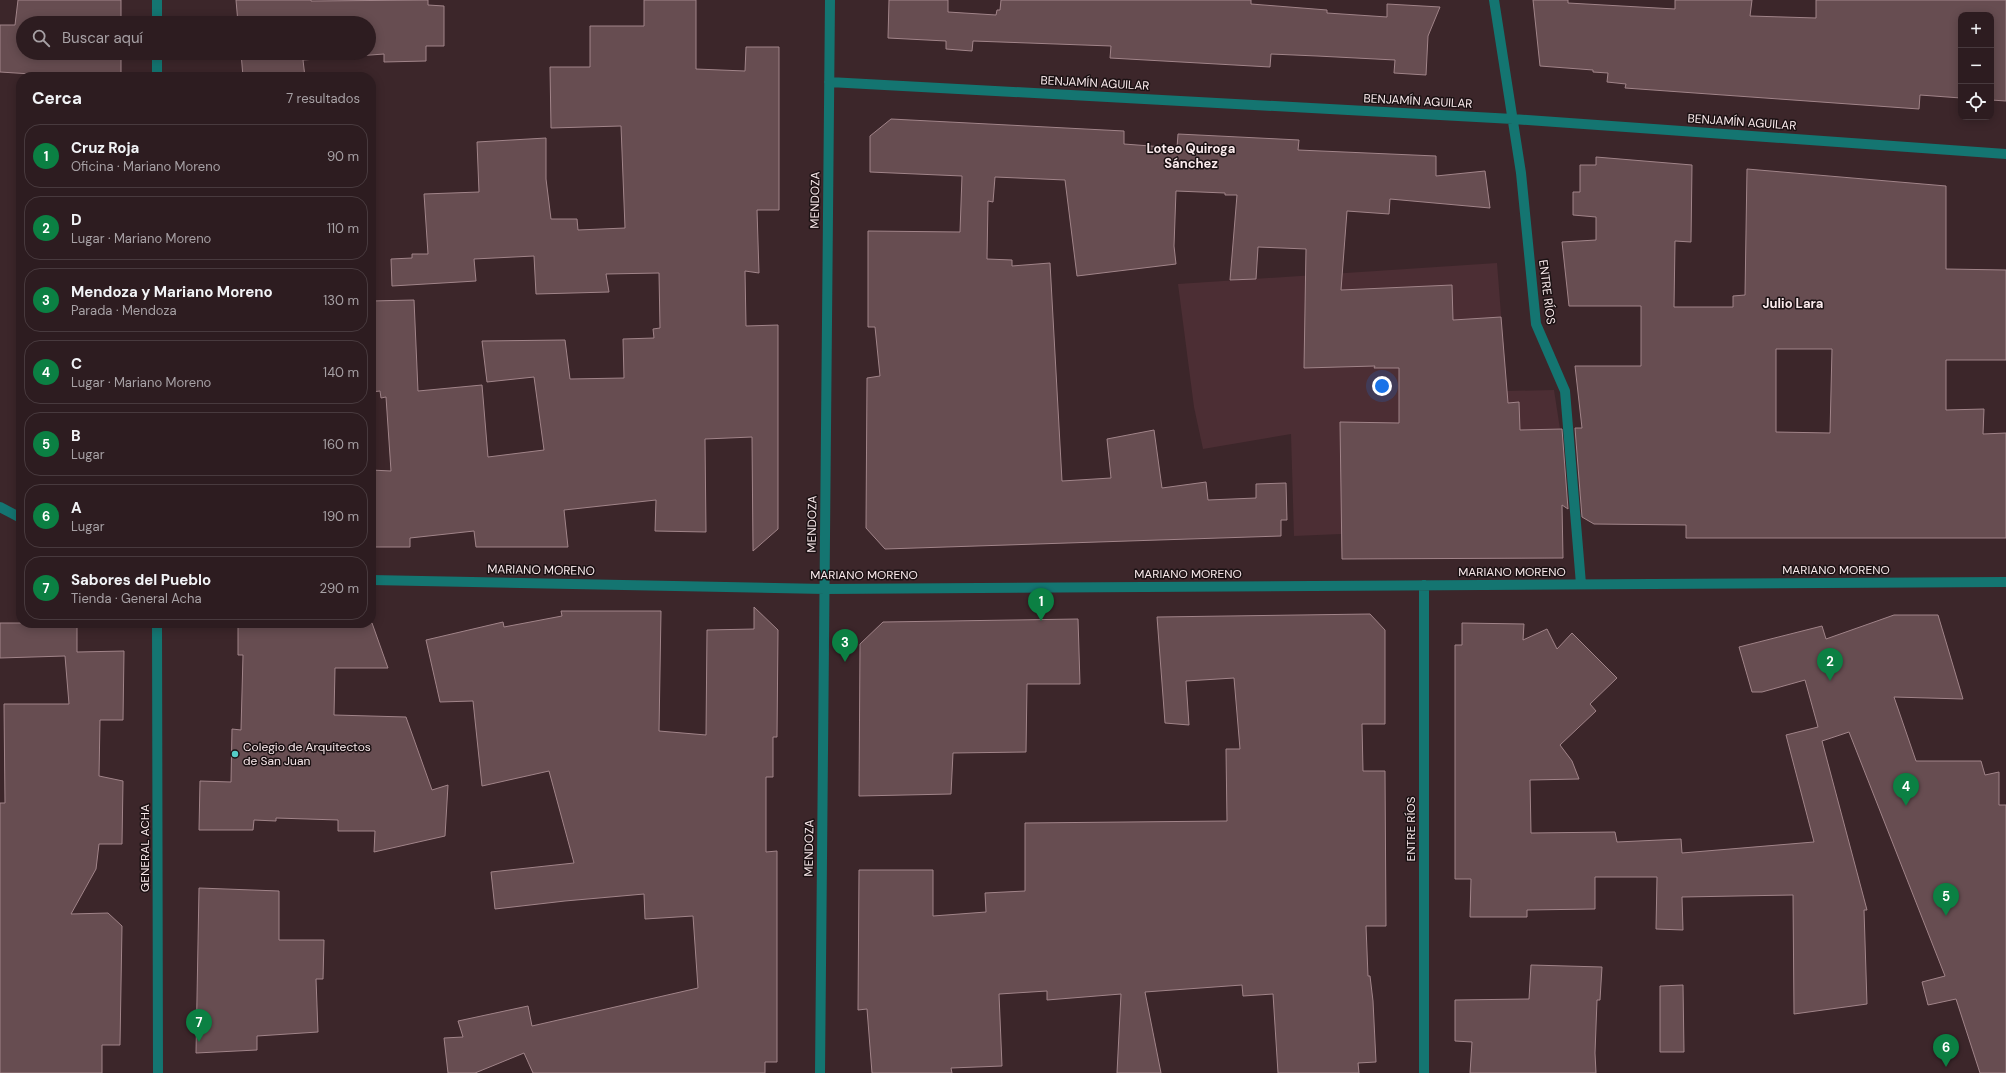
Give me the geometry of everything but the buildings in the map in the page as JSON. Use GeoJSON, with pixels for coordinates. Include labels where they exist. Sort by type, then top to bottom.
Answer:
{"type":"FeatureCollection","features":[{"type":"Feature","properties":{"kind":"street"},"geometry":{"type":"LineString","coordinates":[[157,0],[157,16]]}},
{"type":"Feature","properties":{"kind":"street","name":"MENDOZA"},"geometry":{"type":"LineString","coordinates":[[820,1073],[830,0]]}},
{"type":"Feature","properties":{"kind":"street","name":"ENTRE RÍOS"},"geometry":{"type":"LineString","coordinates":[[1494,0],[1521,173],[1536,324],[1565,391],[1581,584]]}},
{"type":"Feature","properties":{"kind":"street"},"geometry":{"type":"LineString","coordinates":[[157,60],[157,72]]}},
{"type":"Feature","properties":{"kind":"street","name":"BENJAMÍN AGUILAR"},"geometry":{"type":"LineString","coordinates":[[829,82],[1513,119],[2006,154]]}},
{"type":"Feature","properties":{"kind":"street"},"geometry":{"type":"LineString","coordinates":[[0,507],[16,515]]}},
{"type":"Feature","properties":{"kind":"street","name":"MARIANO MORENO"},"geometry":{"type":"LineString","coordinates":[[376,580],[824,589],[2006,582]]}},
{"type":"Feature","properties":{"kind":"street","name":"ENTRE RÍOS"},"geometry":{"type":"LineString","coordinates":[[1424,585],[1424,1073]]}},
{"type":"Feature","properties":{"kind":"street","name":"GENERAL ACHA"},"geometry":{"type":"LineString","coordinates":[[158,628],[158,1073]]}},
{"type":"Feature","properties":{"kind":"shaded area"},"geometry":{"type":"Polygon","coordinates":[[[1497,263],[1507,391],[1554,390],[1560,429],[1563,558],[1342,559],[1341,534],[1294,536],[1291,434],[1203,449],[1194,407],[1178,284],[1497,263]]]}},
{"type":"Feature","properties":{"kind":"place","name":"Cruz Roja"},"geometry":{"type":"Point","coordinates":[1041,621]}},
{"type":"Feature","properties":{"kind":"place","name":"Mendoza y Mariano Moreno"},"geometry":{"type":"Point","coordinates":[845,662]}},
{"type":"Feature","properties":{"kind":"place","name":"D"},"geometry":{"type":"Point","coordinates":[1830,681]}},
{"type":"Feature","properties":{"kind":"place","name":"Colegio de Arquitectos de San Juan"},"geometry":{"type":"Point","coordinates":[235,754]}},
{"type":"Feature","properties":{"kind":"place","name":"C"},"geometry":{"type":"Point","coordinates":[1906,806]}},
{"type":"Feature","properties":{"kind":"place","name":"B"},"geometry":{"type":"Point","coordinates":[1946,916]}},
{"type":"Feature","properties":{"kind":"place","name":"Sabores del Pueblo"},"geometry":{"type":"Point","coordinates":[199,1042]}},
{"type":"Feature","properties":{"kind":"place","name":"A"},"geometry":{"type":"Point","coordinates":[1946,1067]}},
{"type":"Feature","properties":{"kind":"district","name":"Loteo Quiroga Sánchez"},"geometry":{"type":"Point","coordinates":[1191,156]}},
{"type":"Feature","properties":{"kind":"district","name":"Julio Lara"},"geometry":{"type":"Point","coordinates":[1793,303]}}]}
